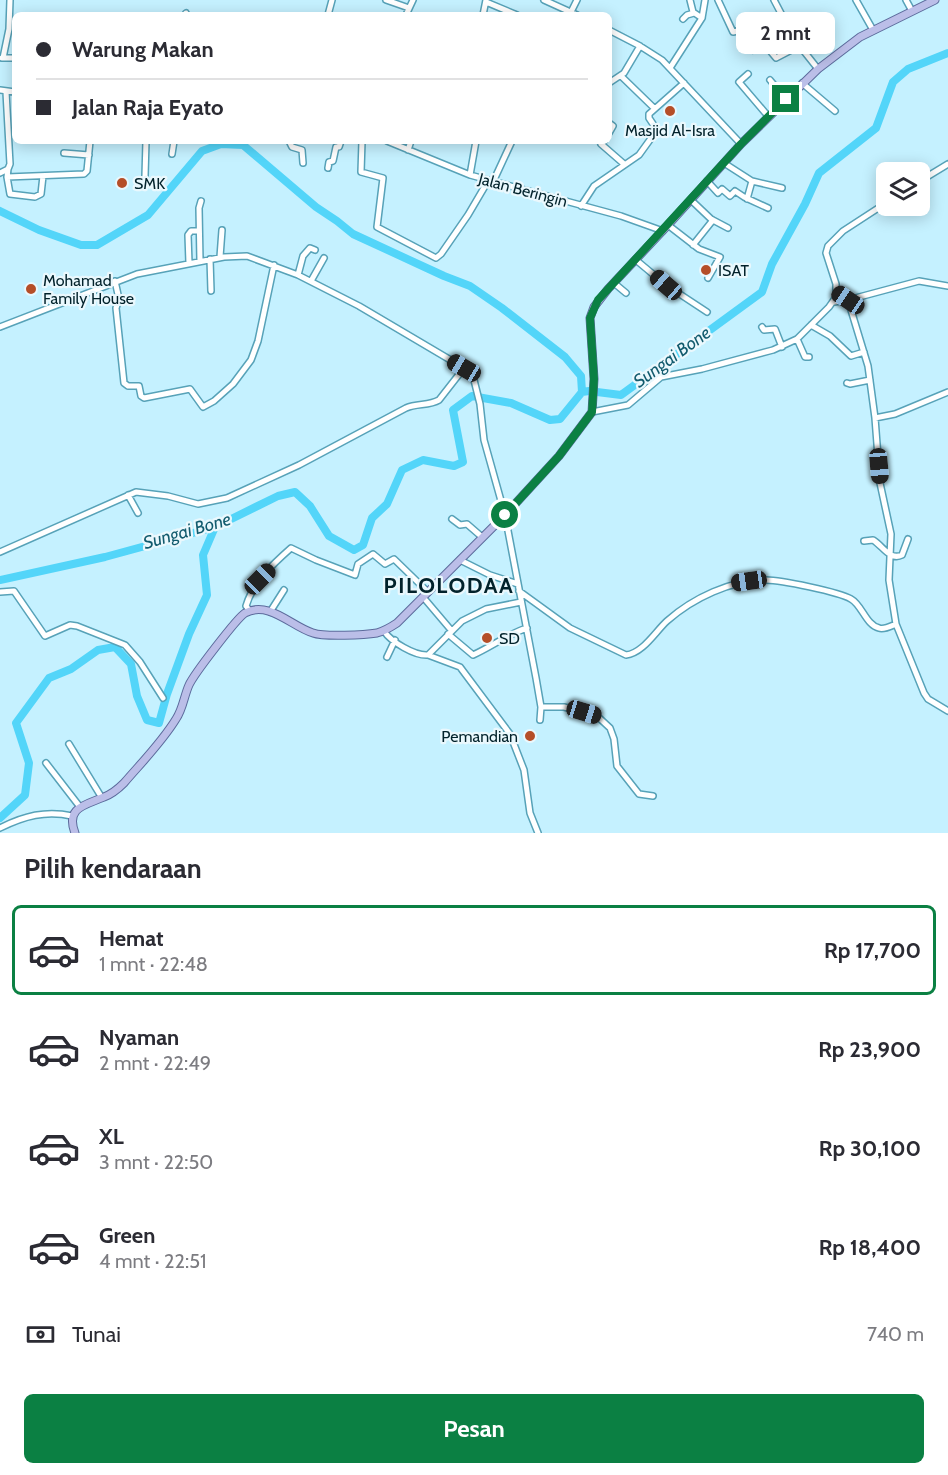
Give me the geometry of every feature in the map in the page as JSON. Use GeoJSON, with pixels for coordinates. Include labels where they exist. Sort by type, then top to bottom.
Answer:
{"type":"FeatureCollection","features":[{"type":"Feature","properties":{"kind":"main road"},"geometry":{"type":"LineString","coordinates":[[75,833],[72,816],[80,807],[116,791],[124,783],[177,719],[193,678],[238,618],[250,611],[270,612],[316,634],[374,633],[384,631],[397,623],[505,515],[559,456],[593,409],[594,379],[590,318],[598,300],[741,144],[802,83],[842,50],[873,30],[912,11],[923,3],[935,0]]}},
{"type":"Feature","properties":{"kind":"street"},"geometry":{"type":"LineString","coordinates":[[2,58],[9,29],[10,0]]}},
{"type":"Feature","properties":{"kind":"street"},"geometry":{"type":"LineString","coordinates":[[386,0],[410,8]]}},
{"type":"Feature","properties":{"kind":"street"},"geometry":{"type":"LineString","coordinates":[[408,12],[413,0]]}},
{"type":"Feature","properties":{"kind":"street"},"geometry":{"type":"LineString","coordinates":[[544,0],[570,12]]}},
{"type":"Feature","properties":{"kind":"street"},"geometry":{"type":"LineString","coordinates":[[690,0],[694,13],[702,18]]}},
{"type":"Feature","properties":{"kind":"street"},"geometry":{"type":"LineString","coordinates":[[670,68],[702,18],[705,0]]}},
{"type":"Feature","properties":{"kind":"street"},"geometry":{"type":"LineString","coordinates":[[718,0],[733,32],[742,30],[753,50]]}},
{"type":"Feature","properties":{"kind":"street"},"geometry":{"type":"LineString","coordinates":[[774,0],[799,46],[818,69]]}},
{"type":"Feature","properties":{"kind":"street"},"geometry":{"type":"LineString","coordinates":[[856,0],[873,30]]}},
{"type":"Feature","properties":{"kind":"street"},"geometry":{"type":"LineString","coordinates":[[906,0],[912,11]]}},
{"type":"Feature","properties":{"kind":"street"},"geometry":{"type":"LineString","coordinates":[[486,1],[510,12]]}},
{"type":"Feature","properties":{"kind":"street"},"geometry":{"type":"LineString","coordinates":[[683,19],[694,13]]}},
{"type":"Feature","properties":{"kind":"street"},"geometry":{"type":"LineString","coordinates":[[612,32],[662,60],[741,144]]}},
{"type":"Feature","properties":{"kind":"street"},"geometry":{"type":"LineString","coordinates":[[640,46],[615,77],[654,108]]}},
{"type":"Feature","properties":{"kind":"street"},"geometry":{"type":"LineString","coordinates":[[771,52],[776,58],[799,46]]}},
{"type":"Feature","properties":{"kind":"street"},"geometry":{"type":"LineString","coordinates":[[748,74],[739,82],[768,116]]}},
{"type":"Feature","properties":{"kind":"street"},"geometry":{"type":"LineString","coordinates":[[770,80],[786,99]]}},
{"type":"Feature","properties":{"kind":"street"},"geometry":{"type":"LineString","coordinates":[[581,206],[596,185],[639,155],[656,132],[649,118],[654,108],[684,83]]}},
{"type":"Feature","properties":{"kind":"street"},"geometry":{"type":"LineString","coordinates":[[802,83],[835,111]]}},
{"type":"Feature","properties":{"kind":"street"},"geometry":{"type":"LineString","coordinates":[[3,91],[8,133],[10,164],[7,177],[10,194],[34,197],[41,194],[43,176]]}},
{"type":"Feature","properties":{"kind":"street"},"geometry":{"type":"LineString","coordinates":[[8,133],[12,132]]}},
{"type":"Feature","properties":{"kind":"street"},"geometry":{"type":"LineString","coordinates":[[7,177],[85,174],[90,144]]}},
{"type":"Feature","properties":{"kind":"street"},"geometry":{"type":"LineString","coordinates":[[143,183],[146,176],[146,144]]}},
{"type":"Feature","properties":{"kind":"street"},"geometry":{"type":"LineString","coordinates":[[172,154],[174,144]]}},
{"type":"Feature","properties":{"kind":"street"},"geometry":{"type":"LineString","coordinates":[[290,144],[292,147],[302,150],[303,163]]}},
{"type":"Feature","properties":{"kind":"street"},"geometry":{"type":"LineString","coordinates":[[328,168],[329,162],[333,161],[336,147],[340,144]]}},
{"type":"Feature","properties":{"kind":"street"},"geometry":{"type":"LineString","coordinates":[[362,144],[361,172],[383,178],[377,227],[436,258],[491,181],[510,144]]}},
{"type":"Feature","properties":{"kind":"street","name":"Jalan Beringin"},"geometry":{"type":"LineString","coordinates":[[394,144],[470,175],[666,228],[693,245],[720,256],[708,278]]}},
{"type":"Feature","properties":{"kind":"street"},"geometry":{"type":"LineString","coordinates":[[408,150],[410,144]]}},
{"type":"Feature","properties":{"kind":"street"},"geometry":{"type":"LineString","coordinates":[[470,175],[475,144]]}},
{"type":"Feature","properties":{"kind":"street"},"geometry":{"type":"LineString","coordinates":[[601,144],[624,164]]}},
{"type":"Feature","properties":{"kind":"street"},"geometry":{"type":"LineString","coordinates":[[0,149],[8,147]]}},
{"type":"Feature","properties":{"kind":"street"},"geometry":{"type":"LineString","coordinates":[[64,153],[89,155]]}},
{"type":"Feature","properties":{"kind":"street"},"geometry":{"type":"LineString","coordinates":[[724,163],[752,181],[782,188]]}},
{"type":"Feature","properties":{"kind":"street"},"geometry":{"type":"LineString","coordinates":[[930,175],[948,164]]}},
{"type":"Feature","properties":{"kind":"street"},"geometry":{"type":"LineString","coordinates":[[0,173],[8,170]]}},
{"type":"Feature","properties":{"kind":"street"},"geometry":{"type":"LineString","coordinates":[[707,181],[718,192],[722,189],[730,196],[735,191],[768,208]]}},
{"type":"Feature","properties":{"kind":"street"},"geometry":{"type":"LineString","coordinates":[[747,199],[752,181]]}},
{"type":"Feature","properties":{"kind":"street"},"geometry":{"type":"LineString","coordinates":[[691,200],[713,220],[728,228]]}},
{"type":"Feature","properties":{"kind":"street"},"geometry":{"type":"LineString","coordinates":[[200,261],[199,208],[201,201]]}},
{"type":"Feature","properties":{"kind":"street"},"geometry":{"type":"LineString","coordinates":[[593,409],[628,405],[661,376],[702,369],[782,346],[797,339],[834,302],[837,292],[826,253],[828,246],[843,231],[876,209]]}},
{"type":"Feature","properties":{"kind":"street"},"geometry":{"type":"LineString","coordinates":[[693,245],[713,220]]}},
{"type":"Feature","properties":{"kind":"street"},"geometry":{"type":"LineString","coordinates":[[220,257],[222,230]]}},
{"type":"Feature","properties":{"kind":"street"},"geometry":{"type":"LineString","coordinates":[[189,262],[188,235],[191,231],[199,231]]}},
{"type":"Feature","properties":{"kind":"street"},"geometry":{"type":"LineString","coordinates":[[298,275],[304,254],[310,248],[315,250]]}},
{"type":"Feature","properties":{"kind":"street"},"geometry":{"type":"LineString","coordinates":[[0,327],[115,280],[189,262],[220,257],[248,256],[311,281],[359,306],[464,368],[473,376],[480,404],[484,440],[505,515],[541,707],[540,720]]}},
{"type":"Feature","properties":{"kind":"street"},"geometry":{"type":"LineString","coordinates":[[311,281],[324,258]]}},
{"type":"Feature","properties":{"kind":"street"},"geometry":{"type":"LineString","coordinates":[[210,259],[211,291]]}},
{"type":"Feature","properties":{"kind":"street"},"geometry":{"type":"LineString","coordinates":[[636,260],[666,285],[707,312]]}},
{"type":"Feature","properties":{"kind":"street"},"geometry":{"type":"LineString","coordinates":[[115,280],[119,299],[116,308],[124,383],[128,386],[139,386],[141,396],[144,398],[190,388],[203,407],[214,401],[233,384],[251,360],[258,341],[274,265]]}},
{"type":"Feature","properties":{"kind":"street"},"geometry":{"type":"LineString","coordinates":[[834,302],[919,281],[948,286]]}},
{"type":"Feature","properties":{"kind":"street"},"geometry":{"type":"LineString","coordinates":[[614,283],[626,293]]}},
{"type":"Feature","properties":{"kind":"street"},"geometry":{"type":"LineString","coordinates":[[837,292],[848,300],[870,380],[876,418],[880,483],[891,534],[888,580],[896,624],[924,693],[928,699],[948,711]]}},
{"type":"Feature","properties":{"kind":"street"},"geometry":{"type":"LineString","coordinates":[[812,325],[830,336],[851,356],[864,352]]}},
{"type":"Feature","properties":{"kind":"street"},"geometry":{"type":"LineString","coordinates":[[762,327],[764,330],[776,329],[782,346]]}},
{"type":"Feature","properties":{"kind":"street"},"geometry":{"type":"LineString","coordinates":[[797,339],[805,357],[809,357]]}},
{"type":"Feature","properties":{"kind":"street"},"geometry":{"type":"LineString","coordinates":[[0,552],[128,495],[141,492],[174,497],[198,504],[227,498],[299,465],[406,408],[418,404],[434,404],[446,394],[464,368]]}},
{"type":"Feature","properties":{"kind":"street"},"geometry":{"type":"LineString","coordinates":[[847,383],[870,380]]}},
{"type":"Feature","properties":{"kind":"street"},"geometry":{"type":"LineString","coordinates":[[876,418],[896,414],[948,392]]}},
{"type":"Feature","properties":{"kind":"street"},"geometry":{"type":"LineString","coordinates":[[128,495],[138,513]]}},
{"type":"Feature","properties":{"kind":"street"},"geometry":{"type":"LineString","coordinates":[[452,519],[460,525],[467,524],[482,537]]}},
{"type":"Feature","properties":{"kind":"street"},"geometry":{"type":"LineString","coordinates":[[864,541],[873,540],[891,555],[898,557],[902,555],[908,539]]}},
{"type":"Feature","properties":{"kind":"street"},"geometry":{"type":"LineString","coordinates":[[250,611],[246,606],[252,590],[291,548],[355,575],[358,564],[373,554],[385,564],[394,559],[425,595],[449,632],[473,655],[527,628]]}},
{"type":"Feature","properties":{"kind":"street"},"geometry":{"type":"LineString","coordinates":[[460,560],[519,587],[570,628],[626,655],[631,655],[666,622],[695,602],[731,585],[749,581],[779,580],[850,598],[876,627],[883,628],[896,624]]}},
{"type":"Feature","properties":{"kind":"street"},"geometry":{"type":"LineString","coordinates":[[270,612],[284,590]]}},
{"type":"Feature","properties":{"kind":"street"},"geometry":{"type":"LineString","coordinates":[[0,592],[14,591],[45,636],[70,625],[121,642],[136,656],[163,698]]}},
{"type":"Feature","properties":{"kind":"street"},"geometry":{"type":"LineString","coordinates":[[428,655],[462,621],[486,609],[521,602]]}},
{"type":"Feature","properties":{"kind":"street"},"geometry":{"type":"LineString","coordinates":[[384,631],[413,653],[440,658],[461,668],[510,734],[524,770],[530,813],[537,833]]}},
{"type":"Feature","properties":{"kind":"street"},"geometry":{"type":"LineString","coordinates":[[387,657],[395,640]]}},
{"type":"Feature","properties":{"kind":"street"},"geometry":{"type":"LineString","coordinates":[[173,704],[181,709]]}},
{"type":"Feature","properties":{"kind":"street"},"geometry":{"type":"LineString","coordinates":[[541,707],[564,707],[596,715],[610,728],[614,739],[617,766],[639,794],[653,796]]}},
{"type":"Feature","properties":{"kind":"street"},"geometry":{"type":"LineString","coordinates":[[69,744],[83,763],[102,798]]}},
{"type":"Feature","properties":{"kind":"street"},"geometry":{"type":"LineString","coordinates":[[46,763],[80,807]]}},
{"type":"Feature","properties":{"kind":"street"},"geometry":{"type":"LineString","coordinates":[[0,828],[38,814],[54,813],[72,816]]}},
{"type":"Feature","properties":{"kind":"waterway","name":"Sungai Bone"},"geometry":{"type":"LineString","coordinates":[[0,580],[105,557],[215,527],[278,496],[295,492],[310,506],[329,536],[354,550],[363,545],[372,518],[387,504],[402,470],[423,460],[454,466],[463,462],[453,410],[472,396],[511,403],[550,420],[560,419],[582,392],[621,395],[762,292],[772,264],[819,173],[876,128],[893,82],[908,69],[948,53]]}},
{"type":"Feature","properties":{"kind":"waterway"},"geometry":{"type":"LineString","coordinates":[[0,211],[39,230],[81,245],[97,245],[148,215],[202,151],[221,144],[243,145],[316,207],[353,234],[470,286],[502,308],[565,357],[581,376],[582,392]]}},
{"type":"Feature","properties":{"kind":"waterway"},"geometry":{"type":"LineString","coordinates":[[0,818],[25,795],[29,763],[16,723],[49,678],[71,669],[98,650],[115,647],[131,664],[137,696],[147,720],[159,723],[189,634],[207,595],[203,555],[215,527]]}},
{"type":"Feature","properties":{"kind":"place","name":"Masjid Al-Isra"},"geometry":{"type":"Point","coordinates":[670,111]}},
{"type":"Feature","properties":{"kind":"place","name":"SMK"},"geometry":{"type":"Point","coordinates":[122,183]}},
{"type":"Feature","properties":{"kind":"place","name":"ISAT"},"geometry":{"type":"Point","coordinates":[706,270]}},
{"type":"Feature","properties":{"kind":"place","name":"Mohamad Family House"},"geometry":{"type":"Point","coordinates":[31,289]}},
{"type":"Feature","properties":{"kind":"place","name":"SD"},"geometry":{"type":"Point","coordinates":[487,638]}},
{"type":"Feature","properties":{"kind":"place","name":"Pemandian"},"geometry":{"type":"Point","coordinates":[530,736]}},
{"type":"Feature","properties":{"kind":"district","name":"PILOLODAA"},"geometry":{"type":"Point","coordinates":[449,585]}},
{"type":"Feature","properties":{"kind":"route"},"geometry":{"type":"LineString","coordinates":[[505,515],[559,456],[592,412],[594,379],[590,318],[598,300],[741,144],[786,99]]}}]}
